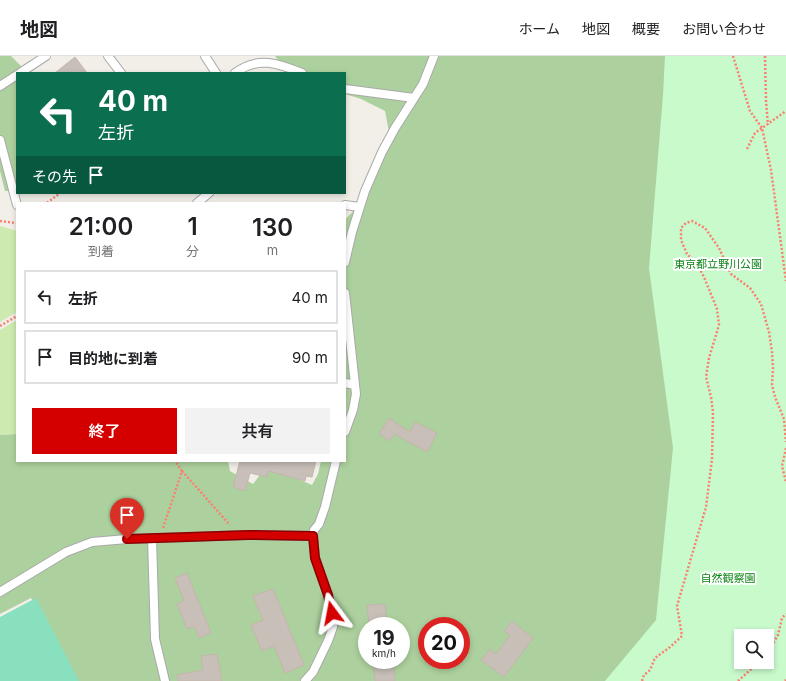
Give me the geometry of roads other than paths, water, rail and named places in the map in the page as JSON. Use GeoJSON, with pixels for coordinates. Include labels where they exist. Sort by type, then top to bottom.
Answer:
{"type":"FeatureCollection","features":[{"type":"Feature","properties":{"kind":"lane"},"geometry":{"type":"LineString","coordinates":[[22,72],[46,56]]}},
{"type":"Feature","properties":{"kind":"lane"},"geometry":{"type":"LineString","coordinates":[[108,56],[120,72]]}},
{"type":"Feature","properties":{"kind":"lane"},"geometry":{"type":"LineString","coordinates":[[205,56],[215,72]]}},
{"type":"Feature","properties":{"kind":"lane"},"geometry":{"type":"LineString","coordinates":[[346,256],[360,207],[382,152],[395,128],[424,84],[434,56]]}},
{"type":"Feature","properties":{"kind":"lane"},"geometry":{"type":"LineString","coordinates":[[236,72],[245,66],[255,63],[270,62],[299,72]]}},
{"type":"Feature","properties":{"kind":"lane"},"geometry":{"type":"LineString","coordinates":[[0,86],[16,76]]}},
{"type":"Feature","properties":{"kind":"lane"},"geometry":{"type":"LineString","coordinates":[[346,89],[414,98]]}},
{"type":"Feature","properties":{"kind":"lane"},"geometry":{"type":"LineString","coordinates":[[0,140],[16,202]]}},
{"type":"Feature","properties":{"kind":"lane"},"geometry":{"type":"LineString","coordinates":[[198,202],[208,194]]}},
{"type":"Feature","properties":{"kind":"lane"},"geometry":{"type":"LineString","coordinates":[[346,205],[360,207]]}},
{"type":"Feature","properties":{"kind":"lane"},"geometry":{"type":"LineString","coordinates":[[346,302],[356,394],[353,410],[346,429]]}},
{"type":"Feature","properties":{"kind":"lane"},"geometry":{"type":"LineString","coordinates":[[346,383],[355,385]]}},
{"type":"Feature","properties":{"kind":"lane"},"geometry":{"type":"LineString","coordinates":[[305,681],[313,672],[333,627],[328,595],[315,558],[313,536],[314,530],[319,524],[325,507],[336,462]]}},
{"type":"Feature","properties":{"kind":"lane"},"geometry":{"type":"LineString","coordinates":[[0,592],[66,552],[92,542],[156,538],[313,536]]}},
{"type":"Feature","properties":{"kind":"lane"},"geometry":{"type":"LineString","coordinates":[[156,538],[154,639],[165,681]]}},
{"type":"Feature","properties":{"kind":"park label","name":"東京都立野川公園"},"geometry":{"type":"Point","coordinates":[718,264]}},
{"type":"Feature","properties":{"kind":"park label","name":"自然観察園"},"geometry":{"type":"Point","coordinates":[728,578]}}]}
